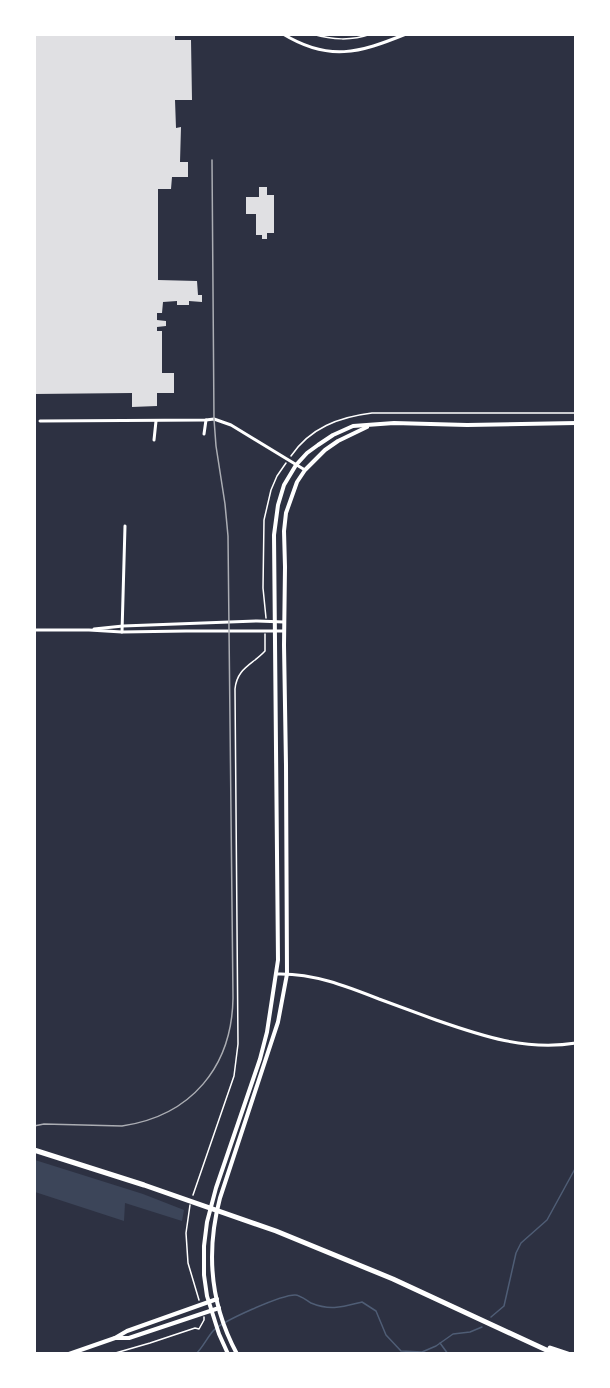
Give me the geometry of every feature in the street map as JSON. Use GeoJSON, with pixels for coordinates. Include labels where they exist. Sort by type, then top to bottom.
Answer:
{"type":"FeatureCollection","features":[{"type":"Feature","properties":{"kind":"highway"},"geometry":{"type":"LineString","coordinates":[[34,1150],[261,1226],[393,1279],[554,1353]]}},
{"type":"Feature","properties":{"kind":"highway"},"geometry":{"type":"LineString","coordinates":[[533,1343],[568,1353]]}},
{"type":"Feature","properties":{"kind":"street"},"geometry":{"type":"LineString","coordinates":[[284,34],[298,43],[329,52],[365,50],[406,34]]}},
{"type":"Feature","properties":{"kind":"street"},"geometry":{"type":"LineString","coordinates":[[40,421],[156,421],[212,418],[231,425],[305,470]]}},
{"type":"Feature","properties":{"kind":"street"},"geometry":{"type":"LineString","coordinates":[[204,434],[206,420]]}},
{"type":"Feature","properties":{"kind":"street"},"geometry":{"type":"LineString","coordinates":[[154,440],[156,421]]}},
{"type":"Feature","properties":{"kind":"street"},"geometry":{"type":"LineString","coordinates":[[228,1353],[208,1302],[204,1263],[207,1222],[264,1046],[277,974],[275,521],[284,485],[307,453],[333,435],[353,426],[394,423],[467,425],[576,423]]}},
{"type":"Feature","properties":{"kind":"street"},"geometry":{"type":"LineString","coordinates":[[237,1353],[219,1308],[211,1261],[215,1218],[275,1033],[287,974],[284,631],[286,513],[297,482],[305,470],[325,450],[338,441],[369,426]]}},
{"type":"Feature","properties":{"kind":"street"},"geometry":{"type":"LineString","coordinates":[[122,632],[125,526]]}},
{"type":"Feature","properties":{"kind":"street"},"geometry":{"type":"LineString","coordinates":[[89,630],[123,626],[284,622]]}},
{"type":"Feature","properties":{"kind":"street"},"geometry":{"type":"LineString","coordinates":[[34,630],[284,631]]}},
{"type":"Feature","properties":{"kind":"street"},"geometry":{"type":"LineString","coordinates":[[277,974],[311,977],[346,986],[478,1035],[504,1041],[542,1045],[576,1043]]}},
{"type":"Feature","properties":{"kind":"street"},"geometry":{"type":"LineString","coordinates":[[69,1353],[217,1299]]}},
{"type":"Feature","properties":{"kind":"street"},"geometry":{"type":"LineString","coordinates":[[115,1338],[129,1338],[219,1308]]}},
{"type":"Feature","properties":{"kind":"lane"},"geometry":{"type":"LineString","coordinates":[[312,34],[329,39],[349,40],[371,34]]}},
{"type":"Feature","properties":{"kind":"path"},"geometry":{"type":"LineString","coordinates":[[112,1353],[195,1328],[200,1329],[204,1320],[203,1314]]}},
{"type":"Feature","properties":{"kind":"shaded area"},"geometry":{"type":"Polygon","coordinates":[[[35,1160],[143,1194],[184,1210],[182,1221],[125,1203],[124,1221],[35,1192],[35,1160]]]}},
{"type":"Feature","properties":{"kind":"building"},"geometry":{"type":"Polygon","coordinates":[[[34,34],[175,34],[175,40],[191,40],[192,100],[175,100],[176,128],[181,127],[180,162],[188,162],[188,177],[172,177],[171,189],[158,189],[158,280],[197,281],[198,295],[202,295],[202,302],[189,301],[189,305],[177,305],[177,301],[163,302],[162,313],[157,313],[157,320],[166,321],[166,326],[157,327],[157,331],[162,331],[162,373],[174,373],[174,393],[157,393],[157,406],[132,407],[132,393],[34,394],[34,34]]]}},
{"type":"Feature","properties":{"kind":"building"},"geometry":{"type":"Polygon","coordinates":[[[259,187],[267,187],[267,195],[274,195],[274,233],[267,233],[267,239],[262,239],[262,235],[256,235],[256,214],[246,214],[246,197],[259,197],[259,187]]]}},
{"type":"Feature","properties":{"kind":"waterway"},"geometry":{"type":"LineString","coordinates":[[491,1317],[504,1306],[516,1253],[521,1243],[547,1220],[576,1167]]}},
{"type":"Feature","properties":{"kind":"waterway"},"geometry":{"type":"LineString","coordinates":[[196,1354],[213,1331],[239,1315],[295,1295],[311,1303],[330,1308],[362,1302],[376,1311],[386,1335],[401,1351],[422,1352],[436,1346],[453,1334],[470,1332],[482,1327]]}},
{"type":"Feature","properties":{"kind":"waterway"},"geometry":{"type":"LineString","coordinates":[[440,1343],[448,1354]]}},
{"type":"Feature","properties":{"kind":"railway"},"geometry":{"type":"LineString","coordinates":[[34,1126],[44,1124],[122,1126],[147,1120],[168,1111],[187,1099],[203,1084],[216,1066],[225,1046],[231,1023],[233,998],[228,536],[214,419],[212,160]]}}]}
